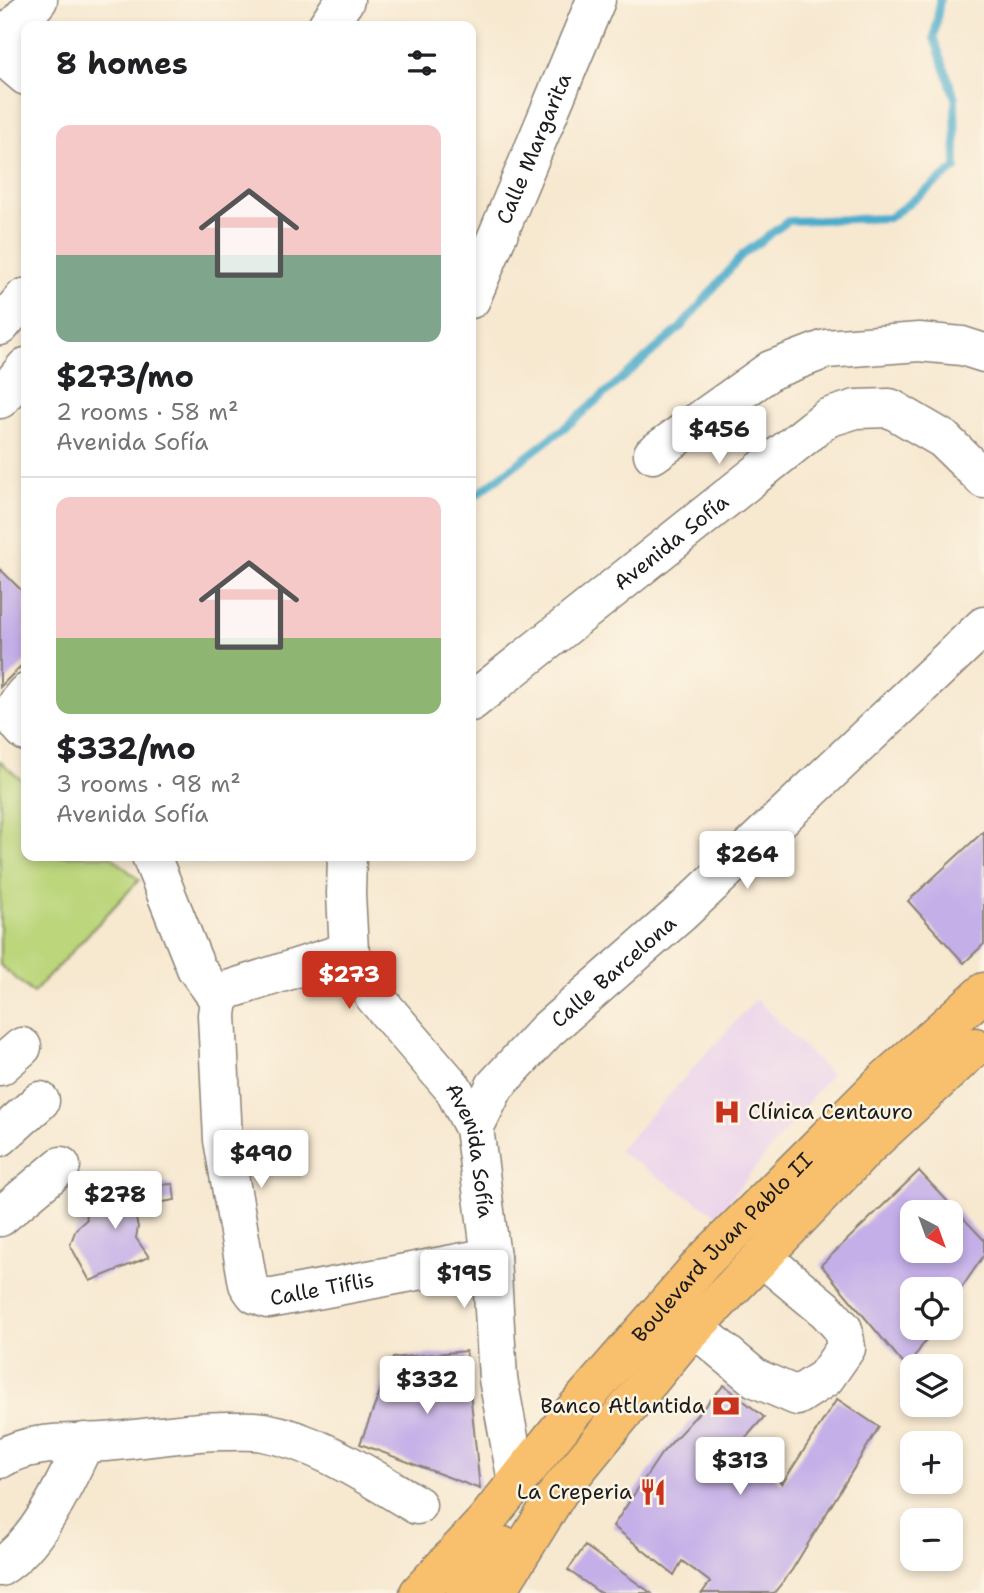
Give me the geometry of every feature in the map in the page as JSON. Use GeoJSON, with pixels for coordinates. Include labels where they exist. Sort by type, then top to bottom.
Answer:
{"type":"FeatureCollection","features":[{"type":"Feature","properties":{"kind":"main road","name":"Boulevard Juan Pablo II"},"geometry":{"type":"LineString","coordinates":[[419,1593],[484,1524],[649,1322],[703,1262],[884,1081],[984,992]]}},
{"type":"Feature","properties":{"kind":"main road","name":"Boulevard Juan Pablo II"},"geometry":{"type":"LineString","coordinates":[[496,1593],[559,1490],[694,1328],[868,1146],[981,1041]]}},
{"type":"Feature","properties":{"kind":"main road"},"geometry":{"type":"LineString","coordinates":[[756,1207],[890,1094],[981,1041]]}},
{"type":"Feature","properties":{"kind":"main road","name":"Boulevard Juan Pablo II"},"geometry":{"type":"LineString","coordinates":[[465,1593],[531,1514],[559,1490]]}},
{"type":"Feature","properties":{"kind":"main road","name":"Boulevard Juan Pablo II"},"geometry":{"type":"LineString","coordinates":[[444,1593],[484,1524]]}},
{"type":"Feature","properties":{"kind":"street"},"geometry":{"type":"LineString","coordinates":[[0,44],[37,0]]}},
{"type":"Feature","properties":{"kind":"street"},"geometry":{"type":"LineString","coordinates":[[330,21],[345,0]]}},
{"type":"Feature","properties":{"kind":"street","name":"Calle Margarita"},"geometry":{"type":"LineString","coordinates":[[476,287],[596,0]]}},
{"type":"Feature","properties":{"kind":"street"},"geometry":{"type":"LineString","coordinates":[[0,54],[21,72]]}},
{"type":"Feature","properties":{"kind":"street"},"geometry":{"type":"LineString","coordinates":[[653,454],[771,370],[826,349],[919,342],[962,346],[984,353]]}},
{"type":"Feature","properties":{"kind":"street"},"geometry":{"type":"LineString","coordinates":[[0,399],[21,373]]}},
{"type":"Feature","properties":{"kind":"street","name":"Avenida Sofía"},"geometry":{"type":"LineString","coordinates":[[476,698],[827,418],[856,409],[890,408],[943,439],[984,479]]}},
{"type":"Feature","properties":{"kind":"street","name":"Calle Barcelona"},"geometry":{"type":"LineString","coordinates":[[474,1128],[495,1086],[547,1031],[681,913],[984,626]]}},
{"type":"Feature","properties":{"kind":"street"},"geometry":{"type":"LineString","coordinates":[[21,699],[14,712],[16,723],[21,728]]}},
{"type":"Feature","properties":{"kind":"street"},"geometry":{"type":"LineString","coordinates":[[153,861],[196,968],[219,1000],[228,990],[349,951]]}},
{"type":"Feature","properties":{"kind":"street","name":"Avenida Sofía"},"geometry":{"type":"LineString","coordinates":[[347,861],[349,951],[374,996],[453,1088],[474,1128],[491,1258],[498,1379],[517,1481]]}},
{"type":"Feature","properties":{"kind":"street","name":"Calle Tiflis"},"geometry":{"type":"LineString","coordinates":[[219,1000],[217,1014],[223,1140],[248,1283],[255,1294],[268,1299],[491,1258]]}},
{"type":"Feature","properties":{"kind":"street"},"geometry":{"type":"LineString","coordinates":[[0,1137],[40,1101]]}},
{"type":"Feature","properties":{"kind":"street"},"geometry":{"type":"LineString","coordinates":[[0,1217],[61,1166]]}},
{"type":"Feature","properties":{"kind":"street"},"geometry":{"type":"LineString","coordinates":[[694,1328],[755,1378],[778,1389],[797,1396],[825,1378],[846,1348],[843,1329],[799,1287],[762,1257]]}},
{"type":"Feature","properties":{"kind":"street"},"geometry":{"type":"LineString","coordinates":[[0,1459],[14,1450],[30,1447],[200,1430],[261,1432],[296,1441],[327,1455],[417,1505]]}},
{"type":"Feature","properties":{"kind":"street"},"geometry":{"type":"LineString","coordinates":[[0,1567],[13,1559],[37,1528],[58,1497],[85,1443]]}},
{"type":"Feature","properties":{"kind":"shaded area","name":"Clínica Centauro"},"geometry":{"type":"Polygon","coordinates":[[[756,999],[831,1074],[717,1215],[618,1151],[756,999]]]}},
{"type":"Feature","properties":{"kind":"green space"},"geometry":{"type":"Polygon","coordinates":[[[0,761],[21,780],[21,861],[117,861],[139,880],[33,993],[0,965],[0,761]]]}},
{"type":"Feature","properties":{"kind":"building"},"geometry":{"type":"Polygon","coordinates":[[[0,569],[21,590],[21,666],[0,687],[0,569]]]}},
{"type":"Feature","properties":{"kind":"building"},"geometry":{"type":"Polygon","coordinates":[[[984,831],[984,944],[964,963],[908,901],[984,831]]]}},
{"type":"Feature","properties":{"kind":"building"},"geometry":{"type":"Polygon","coordinates":[[[919,1171],[946,1200],[900,1200],[900,1264],[962,1264],[963,1218],[984,1240],[984,1255],[963,1286],[963,1277],[900,1277],[900,1340],[926,1340],[916,1354],[900,1354],[900,1360],[821,1265],[919,1171]]]}},
{"type":"Feature","properties":{"kind":"building"},"geometry":{"type":"Polygon","coordinates":[[[173,1184],[175,1200],[133,1207],[138,1227],[136,1238],[149,1257],[90,1281],[70,1245],[76,1229],[87,1219],[83,1204],[102,1205],[122,1198],[124,1186],[173,1184]]]}},
{"type":"Feature","properties":{"kind":"building"},"geometry":{"type":"Polygon","coordinates":[[[466,1351],[480,1489],[360,1444],[393,1358],[466,1351]]]}},
{"type":"Feature","properties":{"kind":"building"},"geometry":{"type":"Polygon","coordinates":[[[724,1385],[764,1417],[741,1443],[782,1484],[837,1399],[879,1427],[792,1570],[774,1593],[702,1593],[710,1582],[682,1561],[674,1575],[613,1526],[661,1454],[724,1385]]]}},
{"type":"Feature","properties":{"kind":"building"},"geometry":{"type":"Polygon","coordinates":[[[585,1546],[651,1593],[600,1593],[568,1570],[585,1546]]]}},
{"type":"Feature","properties":{"kind":"waterway"},"geometry":{"type":"LineString","coordinates":[[476,495],[573,421],[680,328],[742,255],[788,221],[889,218],[956,168],[955,98],[934,38],[940,0]]}},
{"type":"Feature","properties":{"kind":"place","name":"Clínica Centauro"},"geometry":{"type":"Point","coordinates":[727,1112]}},
{"type":"Feature","properties":{"kind":"place","name":"Banco Atlantida"},"geometry":{"type":"Point","coordinates":[726,1406]}},
{"type":"Feature","properties":{"kind":"place","name":"La Creperia"},"geometry":{"type":"Point","coordinates":[653,1492]}}]}
